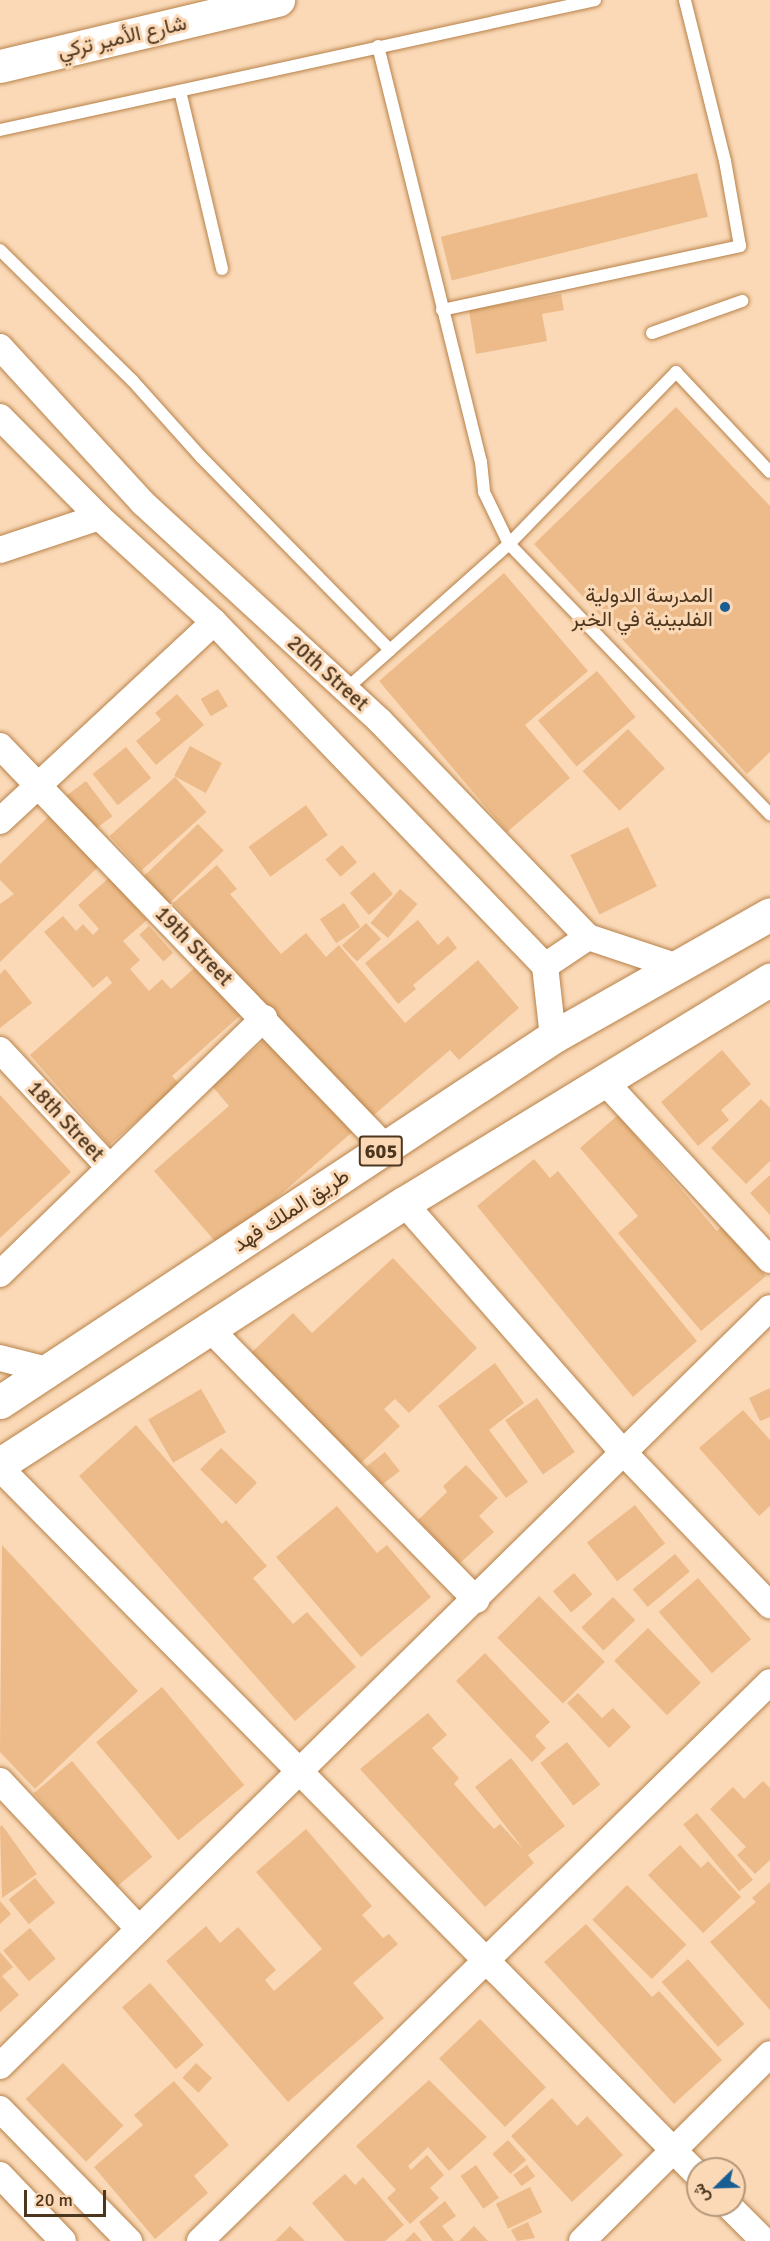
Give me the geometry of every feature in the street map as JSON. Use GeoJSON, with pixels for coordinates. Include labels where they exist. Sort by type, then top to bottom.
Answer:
{"type":"FeatureCollection","features":[{"type":"Feature","properties":{"kind":"main road","name":"شارع الأمير تركي"},"geometry":{"type":"LineString","coordinates":[[0,66],[278,0]]}},
{"type":"Feature","properties":{"kind":"main road","name":"طريق الملك فهد"},"geometry":{"type":"LineString","coordinates":[[0,1402],[553,1037],[770,914]]}},
{"type":"Feature","properties":{"kind":"main road","name":"605"},"geometry":{"type":"LineString","coordinates":[[0,1466],[404,1203],[606,1083],[770,980]]}},
{"type":"Feature","properties":{"kind":"street","name":"20th Street"},"geometry":{"type":"LineString","coordinates":[[0,347],[143,503],[380,721],[588,937],[675,966]]}},
{"type":"Feature","properties":{"kind":"street","name":"20th Street"},"geometry":{"type":"LineString","coordinates":[[0,417],[99,517],[214,622],[545,966]]}},
{"type":"Feature","properties":{"kind":"street"},"geometry":{"type":"LineString","coordinates":[[0,550],[99,517]]}},
{"type":"Feature","properties":{"kind":"street"},"geometry":{"type":"LineString","coordinates":[[0,821],[37,783],[214,622]]}},
{"type":"Feature","properties":{"kind":"street","name":"19th Street"},"geometry":{"type":"LineString","coordinates":[[0,746],[264,1018],[386,1148]]}},
{"type":"Feature","properties":{"kind":"street"},"geometry":{"type":"LineString","coordinates":[[553,1037],[545,966],[588,937]]}},
{"type":"Feature","properties":{"kind":"street"},"geometry":{"type":"LineString","coordinates":[[0,1274],[108,1166],[264,1018]]}},
{"type":"Feature","properties":{"kind":"street","name":"18th Street"},"geometry":{"type":"LineString","coordinates":[[0,1050],[108,1166]]}},
{"type":"Feature","properties":{"kind":"street"},"geometry":{"type":"LineString","coordinates":[[606,1083],[770,1260]]}},
{"type":"Feature","properties":{"kind":"street"},"geometry":{"type":"LineString","coordinates":[[404,1203],[624,1453],[770,1605]]}},
{"type":"Feature","properties":{"kind":"street"},"geometry":{"type":"LineString","coordinates":[[0,2066],[138,1928],[301,1773],[770,1308]]}},
{"type":"Feature","properties":{"kind":"street"},"geometry":{"type":"LineString","coordinates":[[210,1329],[476,1600]]}},
{"type":"Feature","properties":{"kind":"street"},"geometry":{"type":"LineString","coordinates":[[0,1358],[47,1370]]}},
{"type":"Feature","properties":{"kind":"street"},"geometry":{"type":"LineString","coordinates":[[0,1466],[686,2163]]}},
{"type":"Feature","properties":{"kind":"street"},"geometry":{"type":"LineString","coordinates":[[200,2241],[484,1959],[770,1682]]}},
{"type":"Feature","properties":{"kind":"street"},"geometry":{"type":"LineString","coordinates":[[0,1781],[138,1928]]}},
{"type":"Feature","properties":{"kind":"street"},"geometry":{"type":"LineString","coordinates":[[582,2241],[770,2054]]}},
{"type":"Feature","properties":{"kind":"street"},"geometry":{"type":"LineString","coordinates":[[0,2109],[129,2241]]}},
{"type":"Feature","properties":{"kind":"street"},"geometry":{"type":"LineString","coordinates":[[0,2175],[63,2241]]}},
{"type":"Feature","properties":{"kind":"street"},"geometry":{"type":"LineString","coordinates":[[740,2217],[764,2241]]}},
{"type":"Feature","properties":{"kind":"lane"},"geometry":{"type":"LineString","coordinates":[[0,130],[595,0]]}},
{"type":"Feature","properties":{"kind":"lane"},"geometry":{"type":"LineString","coordinates":[[442,310],[740,246],[725,161],[685,0]]}},
{"type":"Feature","properties":{"kind":"lane"},"geometry":{"type":"LineString","coordinates":[[378,46],[481,462],[484,492],[509,544],[770,814]]}},
{"type":"Feature","properties":{"kind":"lane"},"geometry":{"type":"LineString","coordinates":[[180,92],[222,269]]}},
{"type":"Feature","properties":{"kind":"lane"},"geometry":{"type":"LineString","coordinates":[[0,250],[132,380],[201,457],[390,650]]}},
{"type":"Feature","properties":{"kind":"lane"},"geometry":{"type":"LineString","coordinates":[[652,333],[742,301]]}},
{"type":"Feature","properties":{"kind":"lane"},"geometry":{"type":"LineString","coordinates":[[345,690],[509,544],[676,372],[770,472]]}},
{"type":"Feature","properties":{"kind":"building"},"geometry":{"type":"Polygon","coordinates":[[[697,173],[708,217],[452,281],[441,237],[697,173]]]}},
{"type":"Feature","properties":{"kind":"building"},"geometry":{"type":"Polygon","coordinates":[[[561,294],[564,310],[542,314],[547,341],[476,354],[469,310],[561,294]]]}},
{"type":"Feature","properties":{"kind":"building"},"geometry":{"type":"Polygon","coordinates":[[[676,407],[770,506],[770,752],[747,774],[534,544],[676,407]]]}},
{"type":"Feature","properties":{"kind":"building"},"geometry":{"type":"Polygon","coordinates":[[[504,573],[588,671],[525,725],[570,778],[507,832],[379,681],[504,573]]]}},
{"type":"Feature","properties":{"kind":"building"},"geometry":{"type":"Polygon","coordinates":[[[597,671],[636,717],[577,766],[538,720],[597,671]]]}},
{"type":"Feature","properties":{"kind":"building"},"geometry":{"type":"Polygon","coordinates":[[[218,689],[228,706],[211,716],[201,699],[218,689]]]}},
{"type":"Feature","properties":{"kind":"building"},"geometry":{"type":"Polygon","coordinates":[[[177,694],[204,725],[156,765],[136,741],[161,720],[155,713],[177,694]]]}},
{"type":"Feature","properties":{"kind":"building"},"geometry":{"type":"Polygon","coordinates":[[[628,729],[665,768],[619,811],[583,771],[628,729]]]}},
{"type":"Feature","properties":{"kind":"building"},"geometry":{"type":"Polygon","coordinates":[[[190,746],[222,763],[206,793],[174,776],[190,746]]]}},
{"type":"Feature","properties":{"kind":"building"},"geometry":{"type":"Polygon","coordinates":[[[126,747],[151,778],[118,805],[93,774],[126,747]]]}},
{"type":"Feature","properties":{"kind":"building"},"geometry":{"type":"Polygon","coordinates":[[[175,777],[206,812],[141,871],[110,836],[175,777]]]}},
{"type":"Feature","properties":{"kind":"building"},"geometry":{"type":"Polygon","coordinates":[[[86,781],[112,816],[93,831],[67,795],[86,781]]]}},
{"type":"Feature","properties":{"kind":"building"},"geometry":{"type":"Polygon","coordinates":[[[306,805],[328,835],[270,877],[249,847],[306,805]]]}},
{"type":"Feature","properties":{"kind":"building"},"geometry":{"type":"Polygon","coordinates":[[[49,816],[98,867],[0,962],[0,904],[14,894],[0,880],[0,864],[49,816]]]}},
{"type":"Feature","properties":{"kind":"building"},"geometry":{"type":"Polygon","coordinates":[[[198,824],[224,851],[165,907],[140,880],[198,824]]]}},
{"type":"Feature","properties":{"kind":"building"},"geometry":{"type":"Polygon","coordinates":[[[628,827],[657,886],[599,914],[570,855],[628,827]]]}},
{"type":"Feature","properties":{"kind":"building"},"geometry":{"type":"Polygon","coordinates":[[[342,845],[357,862],[340,877],[325,859],[342,845]]]}},
{"type":"Feature","properties":{"kind":"building"},"geometry":{"type":"Polygon","coordinates":[[[217,865],[237,889],[230,894],[281,954],[306,933],[326,957],[339,945],[405,1023],[478,960],[519,1008],[459,1060],[450,1050],[368,1120],[291,1030],[286,1035],[173,903],[217,865]]]}},
{"type":"Feature","properties":{"kind":"building"},"geometry":{"type":"Polygon","coordinates":[[[374,872],[393,894],[369,915],[350,893],[374,872]]]}},
{"type":"Feature","properties":{"kind":"building"},"geometry":{"type":"Polygon","coordinates":[[[110,877],[147,920],[123,941],[140,960],[130,969],[149,991],[162,979],[171,989],[199,964],[242,1014],[172,1076],[179,1084],[109,1145],[30,1055],[112,983],[107,976],[93,988],[44,932],[63,916],[76,931],[83,924],[93,935],[99,929],[78,905],[110,877]]]}},
{"type":"Feature","properties":{"kind":"building"},"geometry":{"type":"Polygon","coordinates":[[[400,889],[417,904],[388,938],[370,923],[400,889]]]}},
{"type":"Feature","properties":{"kind":"building"},"geometry":{"type":"Polygon","coordinates":[[[344,903],[360,927],[336,943],[320,919],[344,903]]]}},
{"type":"Feature","properties":{"kind":"building"},"geometry":{"type":"Polygon","coordinates":[[[418,920],[438,945],[448,936],[457,948],[413,985],[416,989],[398,1004],[365,963],[418,920]]]}},
{"type":"Feature","properties":{"kind":"building"},"geometry":{"type":"Polygon","coordinates":[[[366,923],[381,939],[357,962],[342,946],[366,923]]]}},
{"type":"Feature","properties":{"kind":"building"},"geometry":{"type":"Polygon","coordinates":[[[149,926],[173,953],[163,961],[139,935],[149,926]]]}},
{"type":"Feature","properties":{"kind":"building"},"geometry":{"type":"Polygon","coordinates":[[[5,969],[32,1003],[0,1028],[0,974],[5,969]]]}},
{"type":"Feature","properties":{"kind":"building"},"geometry":{"type":"Polygon","coordinates":[[[274,1032],[357,1128],[220,1247],[154,1171],[229,1106],[212,1086],[274,1032]]]}},
{"type":"Feature","properties":{"kind":"building"},"geometry":{"type":"Polygon","coordinates":[[[722,1050],[751,1084],[721,1110],[729,1120],[698,1146],[661,1102],[722,1050]]]}},
{"type":"Feature","properties":{"kind":"building"},"geometry":{"type":"Polygon","coordinates":[[[0,1095],[71,1172],[0,1238],[0,1095]]]}},
{"type":"Feature","properties":{"kind":"building"},"geometry":{"type":"Polygon","coordinates":[[[761,1099],[770,1108],[770,1161],[746,1184],[711,1148],[761,1099]]]}},
{"type":"Feature","properties":{"kind":"building"},"geometry":{"type":"Polygon","coordinates":[[[618,1115],[717,1231],[723,1225],[766,1276],[701,1331],[618,1233],[638,1216],[580,1148],[618,1115]]]}},
{"type":"Feature","properties":{"kind":"building"},"geometry":{"type":"Polygon","coordinates":[[[534,1159],[550,1178],[558,1171],[697,1341],[633,1397],[477,1206],[534,1159]]]}},
{"type":"Feature","properties":{"kind":"building"},"geometry":{"type":"Polygon","coordinates":[[[770,1175],[770,1215],[750,1193],[770,1175]]]}},
{"type":"Feature","properties":{"kind":"building"},"geometry":{"type":"Polygon","coordinates":[[[393,1258],[477,1348],[409,1413],[395,1399],[384,1409],[400,1426],[358,1466],[251,1353],[293,1313],[312,1333],[393,1258]]]}},
{"type":"Feature","properties":{"kind":"building"},"geometry":{"type":"Polygon","coordinates":[[[495,1363],[524,1403],[489,1430],[528,1482],[506,1498],[438,1406],[495,1363]]]}},
{"type":"Feature","properties":{"kind":"building"},"geometry":{"type":"Polygon","coordinates":[[[770,1388],[770,1417],[760,1421],[749,1398],[770,1388]]]}},
{"type":"Feature","properties":{"kind":"building"},"geometry":{"type":"Polygon","coordinates":[[[201,1389],[226,1432],[173,1463],[148,1420],[201,1389]]]}},
{"type":"Feature","properties":{"kind":"building"},"geometry":{"type":"Polygon","coordinates":[[[537,1398],[575,1452],[543,1474],[505,1420],[537,1398]]]}},
{"type":"Feature","properties":{"kind":"building"},"geometry":{"type":"Polygon","coordinates":[[[743,1410],[770,1440],[770,1506],[759,1516],[699,1448],[743,1410]]]}},
{"type":"Feature","properties":{"kind":"building"},"geometry":{"type":"Polygon","coordinates":[[[136,1425],[222,1524],[226,1520],[267,1566],[253,1578],[293,1624],[307,1612],[356,1667],[295,1721],[79,1476],[136,1425]]]}},
{"type":"Feature","properties":{"kind":"building"},"geometry":{"type":"Polygon","coordinates":[[[221,1448],[257,1483],[236,1504],[200,1470],[221,1448]]]}},
{"type":"Feature","properties":{"kind":"building"},"geometry":{"type":"Polygon","coordinates":[[[385,1452],[400,1471],[382,1485],[367,1466],[385,1452]]]}},
{"type":"Feature","properties":{"kind":"building"},"geometry":{"type":"Polygon","coordinates":[[[466,1465],[498,1498],[479,1516],[494,1532],[459,1564],[418,1520],[447,1492],[443,1486],[466,1465]]]}},
{"type":"Feature","properties":{"kind":"building"},"geometry":{"type":"Polygon","coordinates":[[[635,1505],[665,1544],[617,1581],[587,1543],[635,1505]]]}},
{"type":"Feature","properties":{"kind":"building"},"geometry":{"type":"Polygon","coordinates":[[[337,1506],[377,1553],[387,1545],[431,1597],[361,1657],[276,1557],[337,1506]]]}},
{"type":"Feature","properties":{"kind":"building"},"geometry":{"type":"Polygon","coordinates":[[[2,1545],[138,1691],[35,1789],[0,1752],[2,1545]]]}},
{"type":"Feature","properties":{"kind":"building"},"geometry":{"type":"Polygon","coordinates":[[[675,1554],[690,1572],[648,1607],[633,1589],[675,1554]]]}},
{"type":"Feature","properties":{"kind":"building"},"geometry":{"type":"Polygon","coordinates":[[[574,1573],[592,1594],[571,1613],[553,1591],[574,1573]]]}},
{"type":"Feature","properties":{"kind":"building"},"geometry":{"type":"Polygon","coordinates":[[[698,1578],[751,1639],[712,1673],[659,1612],[698,1578]]]}},
{"type":"Feature","properties":{"kind":"building"},"geometry":{"type":"Polygon","coordinates":[[[539,1596],[605,1662],[563,1703],[497,1638],[539,1596]]]}},
{"type":"Feature","properties":{"kind":"building"},"geometry":{"type":"Polygon","coordinates":[[[613,1597],[635,1620],[604,1651],[581,1628],[613,1597]]]}},
{"type":"Feature","properties":{"kind":"building"},"geometry":{"type":"Polygon","coordinates":[[[648,1628],[701,1683],[667,1715],[614,1661],[648,1628]]]}},
{"type":"Feature","properties":{"kind":"building"},"geometry":{"type":"Polygon","coordinates":[[[485,1653],[550,1722],[535,1736],[546,1748],[532,1762],[456,1681],[485,1653]]]}},
{"type":"Feature","properties":{"kind":"building"},"geometry":{"type":"Polygon","coordinates":[[[162,1687],[244,1785],[178,1840],[96,1742],[162,1687]]]}},
{"type":"Feature","properties":{"kind":"building"},"geometry":{"type":"Polygon","coordinates":[[[578,1693],[602,1718],[613,1708],[631,1727],[609,1748],[567,1703],[578,1693]]]}},
{"type":"Feature","properties":{"kind":"building"},"geometry":{"type":"Polygon","coordinates":[[[428,1713],[447,1735],[432,1748],[459,1778],[454,1784],[494,1829],[500,1824],[525,1851],[475,1787],[511,1758],[565,1826],[528,1855],[534,1863],[485,1907],[360,1769],[428,1713]]]}},
{"type":"Feature","properties":{"kind":"building"},"geometry":{"type":"Polygon","coordinates":[[[567,1742],[600,1785],[573,1805],[540,1763],[567,1742]]]}},
{"type":"Feature","properties":{"kind":"building"},"geometry":{"type":"Polygon","coordinates":[[[72,1761],[152,1857],[114,1889],[34,1793],[72,1761]]]}},
{"type":"Feature","properties":{"kind":"building"},"geometry":{"type":"Polygon","coordinates":[[[763,1781],[770,1788],[770,1860],[755,1874],[737,1855],[746,1847],[710,1809],[733,1787],[744,1799],[763,1781]]]}},
{"type":"Feature","properties":{"kind":"building"},"geometry":{"type":"Polygon","coordinates":[[[697,1813],[753,1880],[739,1891],[683,1825],[697,1813]]]}},
{"type":"Feature","properties":{"kind":"building"},"geometry":{"type":"Polygon","coordinates":[[[2,1825],[37,1874],[2,1898],[0,1827],[2,1825]]]}},
{"type":"Feature","properties":{"kind":"building"},"geometry":{"type":"Polygon","coordinates":[[[306,1829],[372,1906],[362,1915],[383,1938],[389,1934],[398,1944],[353,1983],[384,2018],[288,2102],[166,1961],[206,1926],[220,1943],[238,1927],[276,1970],[265,1980],[274,1991],[322,1949],[256,1872],[306,1829]]]}},
{"type":"Feature","properties":{"kind":"building"},"geometry":{"type":"Polygon","coordinates":[[[680,1845],[701,1868],[708,1861],[741,1897],[703,1933],[648,1875],[680,1845]]]}},
{"type":"Feature","properties":{"kind":"building"},"geometry":{"type":"Polygon","coordinates":[[[35,1878],[55,1903],[29,1924],[9,1899],[35,1878]]]}},
{"type":"Feature","properties":{"kind":"building"},"geometry":{"type":"Polygon","coordinates":[[[770,1882],[770,2010],[710,1942],[756,1902],[752,1898],[770,1882]]]}},
{"type":"Feature","properties":{"kind":"building"},"geometry":{"type":"Polygon","coordinates":[[[627,1885],[686,1944],[652,1979],[592,1920],[627,1885]]]}},
{"type":"Feature","properties":{"kind":"building"},"geometry":{"type":"Polygon","coordinates":[[[0,1901],[11,1914],[0,1924],[0,1901]]]}},
{"type":"Feature","properties":{"kind":"building"},"geometry":{"type":"Polygon","coordinates":[[[586,1924],[652,1997],[659,1991],[722,2060],[674,2104],[544,1962],[586,1924]]]}},
{"type":"Feature","properties":{"kind":"building"},"geometry":{"type":"Polygon","coordinates":[[[30,1928],[56,1959],[29,1981],[3,1950],[30,1928]]]}},
{"type":"Feature","properties":{"kind":"building"},"geometry":{"type":"Polygon","coordinates":[[[0,1952],[13,1967],[2,1976],[19,1995],[0,2012],[0,1952]]]}},
{"type":"Feature","properties":{"kind":"building"},"geometry":{"type":"Polygon","coordinates":[[[688,1959],[744,2024],[718,2047],[662,1982],[688,1959]]]}},
{"type":"Feature","properties":{"kind":"building"},"geometry":{"type":"Polygon","coordinates":[[[150,1983],[204,2045],[176,2069],[122,2007],[150,1983]]]}},
{"type":"Feature","properties":{"kind":"building"},"geometry":{"type":"Polygon","coordinates":[[[480,2019],[546,2087],[505,2127],[439,2059],[480,2019]]]}},
{"type":"Feature","properties":{"kind":"building"},"geometry":{"type":"Polygon","coordinates":[[[63,2063],[123,2126],[86,2162],[26,2099],[63,2063]]]}},
{"type":"Feature","properties":{"kind":"building"},"geometry":{"type":"Polygon","coordinates":[[[196,2063],[212,2078],[198,2093],[182,2078],[196,2063]]]}},
{"type":"Feature","properties":{"kind":"building"},"geometry":{"type":"Polygon","coordinates":[[[429,2080],[487,2137],[449,2171],[428,2147],[408,2166],[411,2170],[427,2155],[444,2175],[430,2188],[439,2198],[410,2224],[387,2198],[396,2190],[356,2146],[429,2080]]]}},
{"type":"Feature","properties":{"kind":"building"},"geometry":{"type":"Polygon","coordinates":[[[174,2081],[229,2145],[194,2176],[208,2193],[155,2239],[94,2167],[143,2125],[134,2115],[174,2081]]]}},
{"type":"Feature","properties":{"kind":"building"},"geometry":{"type":"Polygon","coordinates":[[[552,2098],[577,2126],[587,2116],[623,2155],[572,2202],[511,2136],[552,2098]]]}},
{"type":"Feature","properties":{"kind":"building"},"geometry":{"type":"Polygon","coordinates":[[[508,2140],[526,2160],[510,2174],[492,2154],[508,2140]]]}},
{"type":"Feature","properties":{"kind":"building"},"geometry":{"type":"Polygon","coordinates":[[[476,2165],[499,2198],[483,2209],[460,2176],[476,2165]]]}},
{"type":"Feature","properties":{"kind":"building"},"geometry":{"type":"Polygon","coordinates":[[[527,2165],[535,2176],[521,2186],[513,2175],[527,2165]]]}},
{"type":"Feature","properties":{"kind":"building"},"geometry":{"type":"Polygon","coordinates":[[[345,2174],[355,2185],[363,2177],[404,2225],[385,2241],[345,2241],[312,2203],[345,2174]]]}},
{"type":"Feature","properties":{"kind":"building"},"geometry":{"type":"Polygon","coordinates":[[[530,2187],[542,2212],[508,2229],[496,2204],[530,2187]]]}},
{"type":"Feature","properties":{"kind":"building"},"geometry":{"type":"Polygon","coordinates":[[[445,2201],[456,2216],[442,2226],[454,2241],[433,2241],[419,2222],[445,2201]]]}},
{"type":"Feature","properties":{"kind":"building"},"geometry":{"type":"Polygon","coordinates":[[[528,2222],[535,2238],[517,2241],[511,2230],[528,2222]]]}},
{"type":"Feature","properties":{"kind":"building"},"geometry":{"type":"Polygon","coordinates":[[[290,2226],[305,2241],[275,2241],[290,2226]]]}},
{"type":"Feature","properties":{"kind":"building"},"geometry":{"type":"Polygon","coordinates":[[[474,2226],[488,2241],[459,2241],[474,2226]]]}},
{"type":"Feature","properties":{"kind":"building"},"geometry":{"type":"Polygon","coordinates":[[[414,2232],[422,2241],[405,2241],[414,2232]]]}},
{"type":"Feature","properties":{"kind":"place","name":"المدرسة الدولية الفلبينية في الخبر"},"geometry":{"type":"Point","coordinates":[725,607]}}]}
